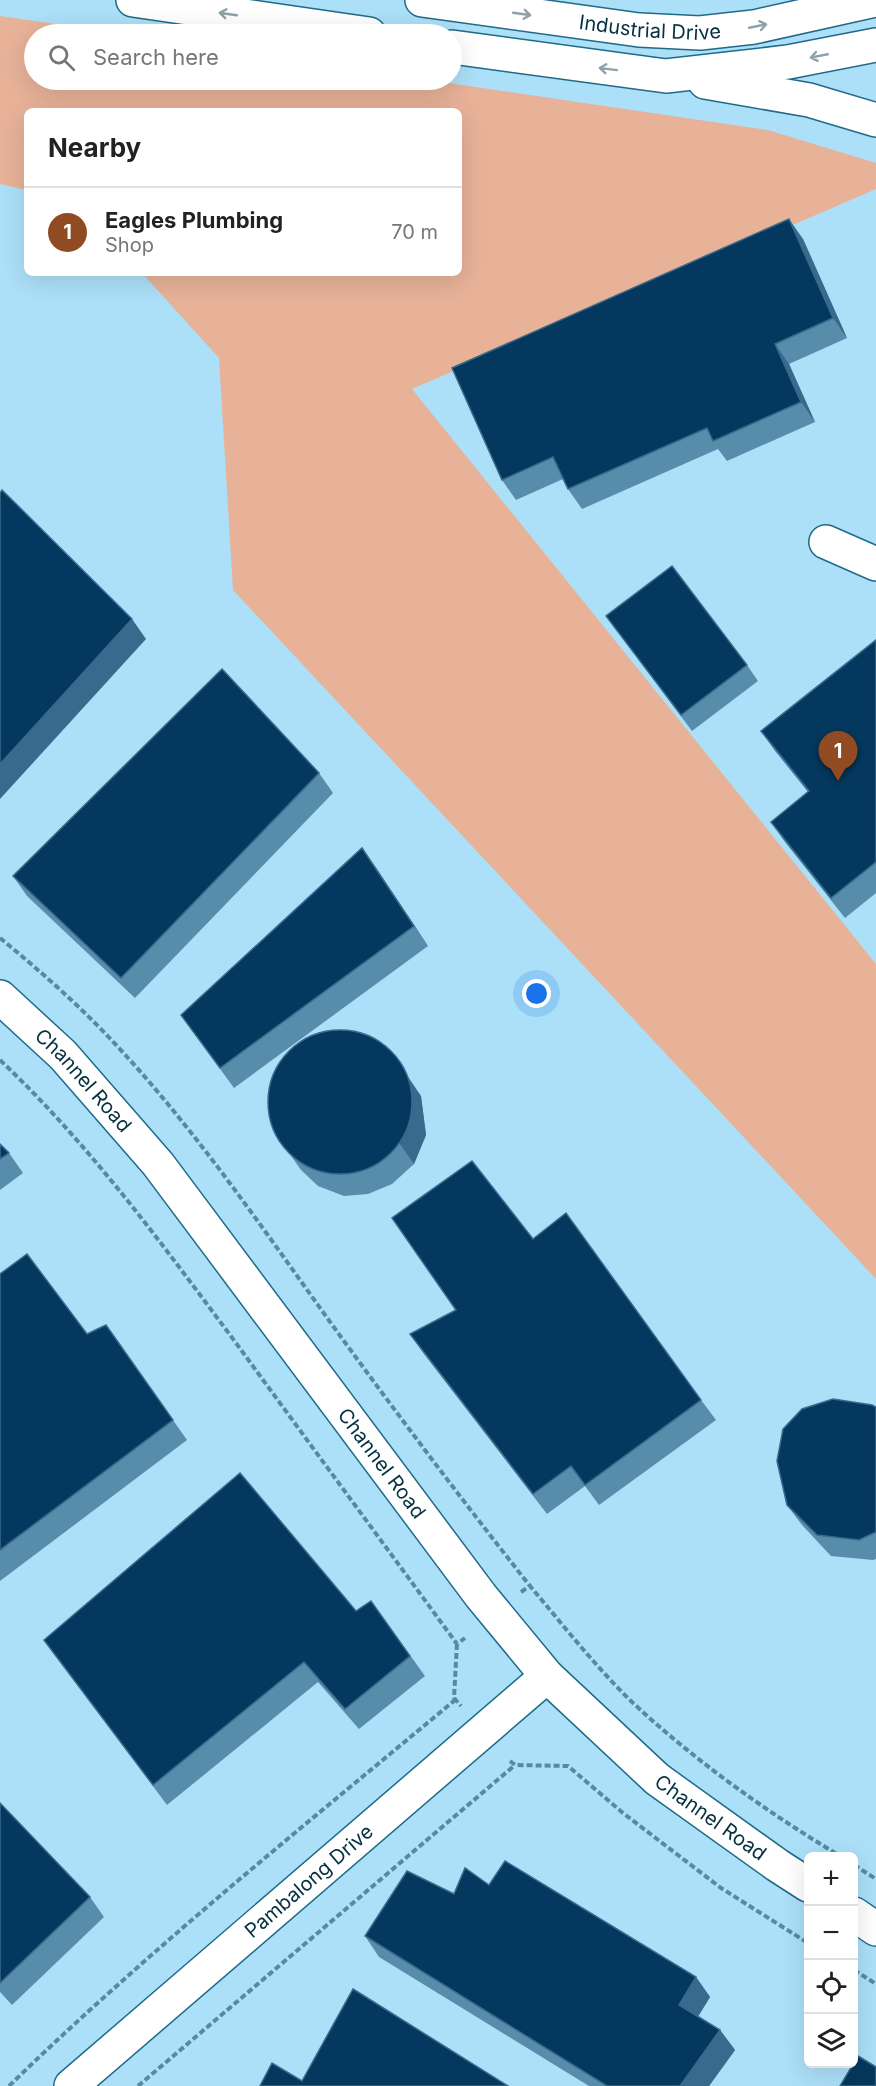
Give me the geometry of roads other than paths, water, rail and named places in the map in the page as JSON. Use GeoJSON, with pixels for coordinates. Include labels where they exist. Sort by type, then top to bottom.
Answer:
{"type":"FeatureCollection","features":[{"type":"Feature","properties":{"kind":"main road"},"geometry":{"type":"LineString","coordinates":[[134,0],[300,24]]}},
{"type":"Feature","properties":{"kind":"main road","name":"Industrial Drive"},"geometry":{"type":"LineString","coordinates":[[422,0],[639,30],[700,33],[754,27],[874,3]]}},
{"type":"Feature","properties":{"kind":"main road","name":"Industrial Drive"},"geometry":{"type":"LineString","coordinates":[[462,48],[666,76],[788,62],[876,45]]}},
{"type":"Feature","properties":{"kind":"main road"},"geometry":{"type":"LineString","coordinates":[[666,76],[809,100],[876,120]]}},
{"type":"Feature","properties":{"kind":"main road"},"geometry":{"type":"LineString","coordinates":[[826,543],[876,564]]}},
{"type":"Feature","properties":{"kind":"main road","name":"Channel Road"},"geometry":{"type":"LineString","coordinates":[[0,997],[63,1055],[158,1164],[481,1596],[547,1676],[657,1779],[804,1883]]}},
{"type":"Feature","properties":{"kind":"main road","name":"Pambalong Drive"},"geometry":{"type":"LineString","coordinates":[[71,2086],[547,1676]]}},
{"type":"Feature","properties":{"kind":"main road"},"geometry":{"type":"LineString","coordinates":[[858,1917],[876,1929]]}},
{"type":"Feature","properties":{"kind":"place","name":"Eagles Plumbing"},"geometry":{"type":"Point","coordinates":[838,781]}}]}
